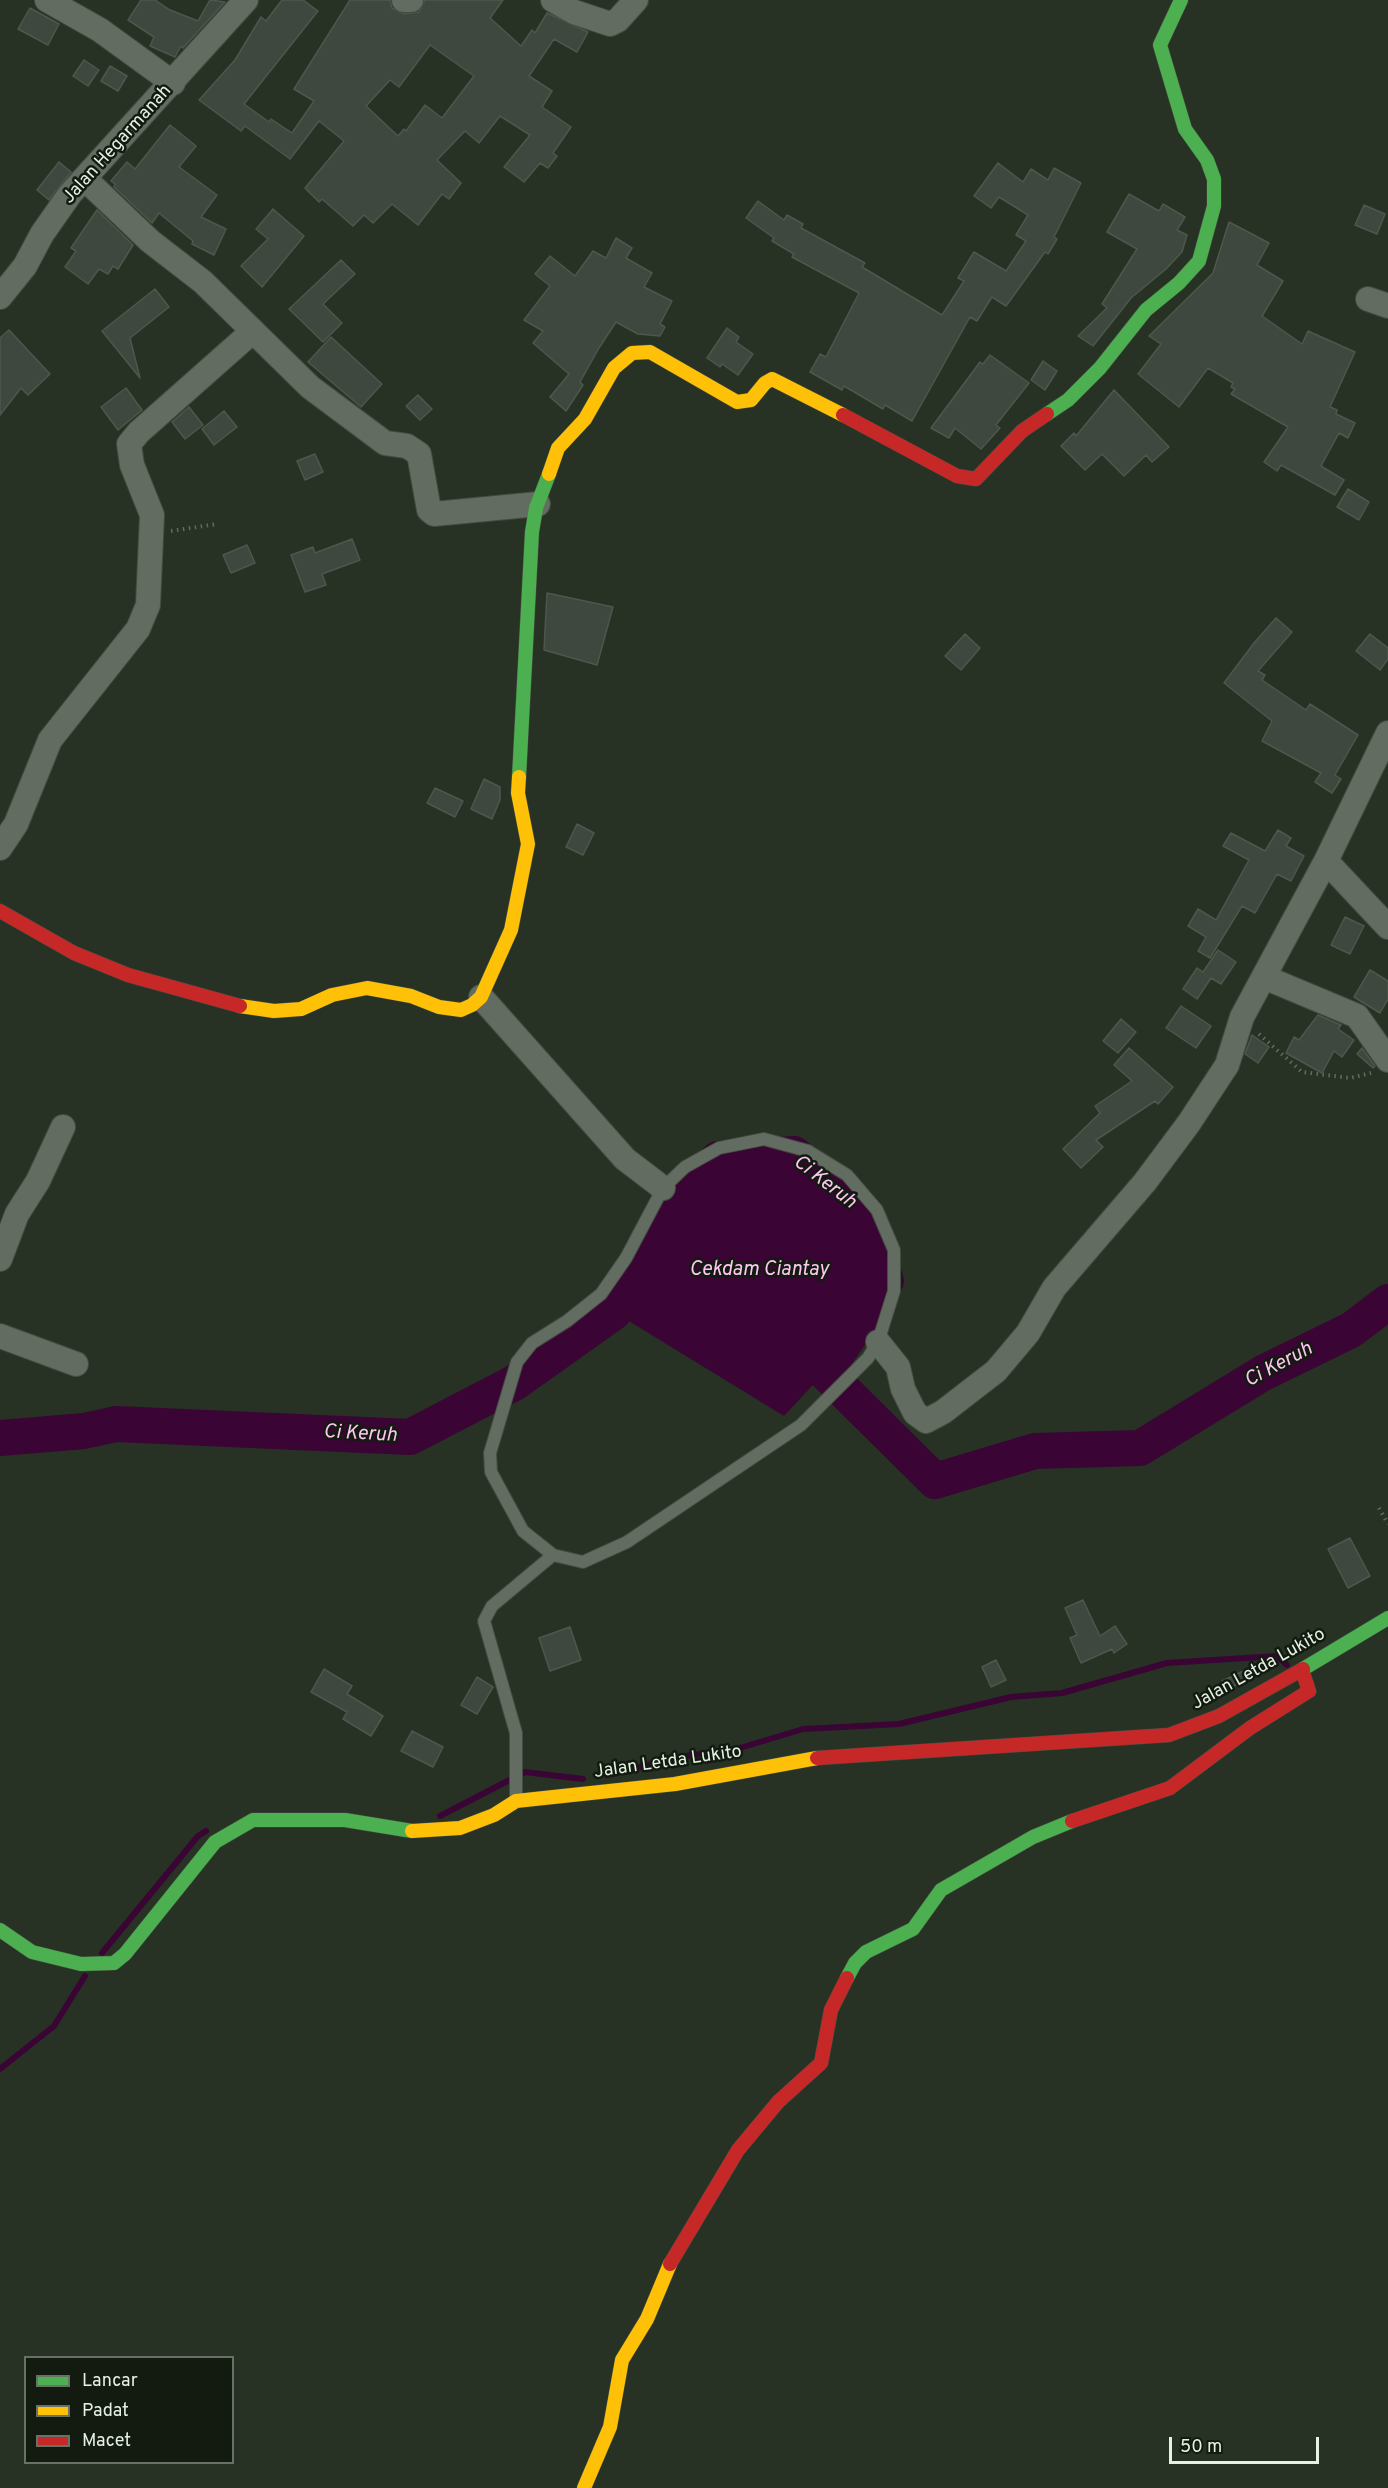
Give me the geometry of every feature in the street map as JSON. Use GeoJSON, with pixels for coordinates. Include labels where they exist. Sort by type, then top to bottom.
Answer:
{"type":"FeatureCollection","features":[{"type":"Feature","properties":{"kind":"street"},"geometry":{"type":"LineString","coordinates":[[47,0],[100,30],[173,83]]}},
{"type":"Feature","properties":{"kind":"street","name":"Jalan Hegarmanah"},"geometry":{"type":"LineString","coordinates":[[0,297],[26,266],[42,234],[70,194],[173,83],[245,0]]}},
{"type":"Feature","properties":{"kind":"street"},"geometry":{"type":"LineString","coordinates":[[404,0],[411,0]]}},
{"type":"Feature","properties":{"kind":"street"},"geometry":{"type":"LineString","coordinates":[[553,0],[574,12],[610,24],[618,20],[636,0]]}},
{"type":"Feature","properties":{"kind":"street"},"geometry":{"type":"LineString","coordinates":[[0,911],[74,953],[96,962],[128,975],[225,1003],[274,1011],[301,1009],[332,995],[367,988],[411,996],[440,1007],[461,1010],[472,1005],[481,997],[511,930],[528,844],[518,793],[532,531],[538,504],[558,448],[585,419],[614,368],[632,354],[650,352],[737,402],[751,400],[765,383],[772,379],[780,381],[957,476],[976,479],[993,464],[1022,431],[1068,400],[1100,368],[1146,310],[1179,284],[1198,261],[1214,206],[1214,179],[1207,160],[1185,129],[1181,109],[1160,45],[1181,0]]}},
{"type":"Feature","properties":{"kind":"street"},"geometry":{"type":"LineString","coordinates":[[85,179],[150,241],[203,282],[310,387],[385,443],[406,446],[419,454],[429,510],[434,514],[538,504]]}},
{"type":"Feature","properties":{"kind":"street"},"geometry":{"type":"LineString","coordinates":[[0,848],[16,824],[51,740],[138,629],[148,605],[153,535],[152,515],[132,465],[129,444],[139,432],[253,331]]}},
{"type":"Feature","properties":{"kind":"street"},"geometry":{"type":"LineString","coordinates":[[873,1350],[898,1367],[903,1389],[915,1413],[926,1421],[943,1412],[996,1371],[1028,1333],[1054,1288],[1145,1182],[1190,1123],[1227,1065],[1242,1017],[1326,861],[1388,733]]}},
{"type":"Feature","properties":{"kind":"street"},"geometry":{"type":"LineString","coordinates":[[1326,861],[1388,927]]}},
{"type":"Feature","properties":{"kind":"street"},"geometry":{"type":"LineString","coordinates":[[1264,977],[1358,1016],[1383,1066]]}},
{"type":"Feature","properties":{"kind":"street"},"geometry":{"type":"LineString","coordinates":[[481,997],[624,1159],[663,1188]]}},
{"type":"Feature","properties":{"kind":"street"},"geometry":{"type":"LineString","coordinates":[[0,1259],[17,1214],[38,1181],[63,1127]]}},
{"type":"Feature","properties":{"kind":"street"},"geometry":{"type":"LineString","coordinates":[[0,1336],[76,1364]]}},
{"type":"Feature","properties":{"kind":"street","name":"Jalan Letda Lukito"},"geometry":{"type":"LineString","coordinates":[[0,1930],[32,1952],[81,1964],[114,1963],[125,1954],[215,1842],[254,1821],[289,1818],[345,1820],[421,1832],[460,1828],[494,1815],[516,1797],[675,1784],[814,1758],[1169,1735],[1219,1716],[1284,1679],[1303,1677],[1388,1618]]}},
{"type":"Feature","properties":{"kind":"street"},"geometry":{"type":"LineString","coordinates":[[584,2488],[610,2427],[622,2360],[647,2319],[673,2256],[738,2150],[778,2102],[821,2063],[831,2010],[855,1964],[866,1952],[914,1929],[941,1890],[1043,1833],[1170,1788],[1250,1728],[1309,1691],[1303,1677]]}},
{"type":"Feature","properties":{"kind":"lane"},"geometry":{"type":"LineString","coordinates":[[764,1139],[808,1151],[847,1175],[877,1210],[894,1250],[894,1291],[873,1350],[819,1409],[801,1425],[627,1542],[583,1562],[553,1555],[523,1531],[491,1472],[490,1453],[517,1362],[532,1342],[567,1321],[601,1293],[626,1258],[663,1188],[685,1167],[718,1148],[764,1139]]}},
{"type":"Feature","properties":{"kind":"lane"},"geometry":{"type":"LineString","coordinates":[[516,1797],[516,1733],[484,1621],[492,1605],[553,1555]]}},
{"type":"Feature","properties":{"kind":"path"},"geometry":{"type":"LineString","coordinates":[[153,535],[217,524]]}},
{"type":"Feature","properties":{"kind":"path"},"geometry":{"type":"LineString","coordinates":[[1242,1017],[1283,1058],[1302,1072],[1350,1078],[1383,1066]]}},
{"type":"Feature","properties":{"kind":"path"},"geometry":{"type":"LineString","coordinates":[[1379,1508],[1388,1524]]}},
{"type":"Feature","properties":{"kind":"water","name":"Cekdam Ciantay"},"geometry":{"type":"Polygon","coordinates":[[[794,1154],[864,1214],[884,1280],[825,1372],[784,1416],[614,1312],[619,1285],[671,1204],[718,1159],[794,1154]]]}},
{"type":"Feature","properties":{"kind":"building"},"geometry":{"type":"Polygon","coordinates":[[[141,0],[155,0],[170,10],[198,21],[210,0],[225,2],[183,48],[181,46],[175,57],[150,46],[154,37],[128,20],[141,0]]]}},
{"type":"Feature","properties":{"kind":"building"},"geometry":{"type":"Polygon","coordinates":[[[282,0],[303,0],[318,11],[244,104],[269,122],[271,119],[292,133],[314,101],[294,89],[350,0],[390,0],[392,8],[404,14],[419,12],[425,0],[503,0],[490,18],[521,46],[532,30],[535,33],[547,13],[588,32],[577,52],[554,39],[529,76],[552,91],[542,107],[571,127],[553,153],[557,156],[548,168],[540,163],[524,182],[504,167],[530,135],[500,116],[479,143],[465,131],[437,160],[461,183],[449,199],[442,194],[418,225],[392,204],[373,223],[364,215],[353,226],[322,199],[319,202],[305,188],[344,141],[319,121],[290,159],[245,126],[241,131],[199,100],[235,60],[261,17],[266,21],[282,0]],[[430,45],[399,87],[390,80],[366,106],[398,136],[404,129],[406,131],[425,105],[442,118],[474,76],[430,45]]]}},
{"type":"Feature","properties":{"kind":"building"},"geometry":{"type":"Polygon","coordinates":[[[30,8],[59,24],[48,45],[18,29],[30,8]]]}},
{"type":"Feature","properties":{"kind":"building"},"geometry":{"type":"Polygon","coordinates":[[[84,60],[99,70],[88,86],[73,76],[84,60]]]}},
{"type":"Feature","properties":{"kind":"building"},"geometry":{"type":"Polygon","coordinates":[[[110,66],[127,76],[118,91],[101,81],[110,66]]]}},
{"type":"Feature","properties":{"kind":"building"},"geometry":{"type":"Polygon","coordinates":[[[170,125],[196,146],[179,167],[217,195],[201,217],[226,229],[214,255],[192,244],[193,241],[159,213],[152,223],[114,187],[115,184],[111,181],[127,162],[135,169],[170,125]]]}},
{"type":"Feature","properties":{"kind":"building"},"geometry":{"type":"Polygon","coordinates":[[[59,162],[71,172],[49,200],[37,190],[59,162]]]}},
{"type":"Feature","properties":{"kind":"building"},"geometry":{"type":"Polygon","coordinates":[[[998,163],[1023,182],[1031,169],[1048,180],[1054,168],[1081,183],[1054,237],[1057,239],[1048,254],[1045,252],[1006,306],[992,297],[977,321],[970,317],[912,421],[885,405],[883,409],[844,386],[842,390],[810,372],[820,354],[826,357],[859,293],[792,257],[794,254],[772,241],[774,238],[746,218],[758,201],[784,220],[787,215],[803,224],[801,228],[865,263],[862,267],[942,315],[964,281],[958,278],[974,252],[1006,271],[1026,241],[1016,235],[1028,215],[999,197],[991,208],[974,196],[998,163]]]}},
{"type":"Feature","properties":{"kind":"building"},"geometry":{"type":"Polygon","coordinates":[[[1129,194],[1159,211],[1163,204],[1185,217],[1177,230],[1187,235],[1182,252],[1166,269],[1131,298],[1093,346],[1078,336],[1107,308],[1102,304],[1137,249],[1107,232],[1129,194]]]}},
{"type":"Feature","properties":{"kind":"building"},"geometry":{"type":"Polygon","coordinates":[[[1364,205],[1385,214],[1377,234],[1355,225],[1364,205]]]}},
{"type":"Feature","properties":{"kind":"building"},"geometry":{"type":"Polygon","coordinates":[[[273,209],[304,236],[262,287],[241,266],[268,239],[256,229],[273,209]]]}},
{"type":"Feature","properties":{"kind":"building"},"geometry":{"type":"Polygon","coordinates":[[[97,210],[133,245],[118,269],[113,266],[108,274],[99,269],[88,284],[65,267],[76,251],[71,248],[97,210]]]}},
{"type":"Feature","properties":{"kind":"building"},"geometry":{"type":"Polygon","coordinates":[[[1229,222],[1269,243],[1257,265],[1283,281],[1262,316],[1302,344],[1308,331],[1355,352],[1330,407],[1337,410],[1336,414],[1355,423],[1348,438],[1339,433],[1321,466],[1344,480],[1335,495],[1281,465],[1277,471],[1264,462],[1288,427],[1231,394],[1235,389],[1231,387],[1233,383],[1208,368],[1179,407],[1138,374],[1161,344],[1149,336],[1213,273],[1229,222]]]}},
{"type":"Feature","properties":{"kind":"building"},"geometry":{"type":"Polygon","coordinates":[[[616,238],[632,248],[626,258],[652,273],[644,287],[672,301],[660,324],[665,327],[660,336],[638,334],[616,322],[580,382],[583,385],[566,411],[550,397],[569,374],[533,343],[543,331],[524,320],[550,286],[535,274],[550,256],[575,276],[593,251],[606,258],[616,238]]]}},
{"type":"Feature","properties":{"kind":"building"},"geometry":{"type":"Polygon","coordinates":[[[341,260],[355,274],[323,304],[342,323],[323,342],[289,309],[341,260]]]}},
{"type":"Feature","properties":{"kind":"building"},"geometry":{"type":"Polygon","coordinates":[[[155,289],[169,307],[130,338],[140,378],[102,331],[155,289]]]}},
{"type":"Feature","properties":{"kind":"building"},"geometry":{"type":"Polygon","coordinates":[[[727,328],[739,337],[736,342],[753,354],[738,375],[722,364],[720,367],[707,358],[727,328]]]}},
{"type":"Feature","properties":{"kind":"building"},"geometry":{"type":"Polygon","coordinates":[[[9,330],[50,374],[28,395],[21,388],[0,415],[0,338],[9,330]]]}},
{"type":"Feature","properties":{"kind":"building"},"geometry":{"type":"Polygon","coordinates":[[[331,337],[382,384],[361,407],[308,362],[331,337]]]}},
{"type":"Feature","properties":{"kind":"building"},"geometry":{"type":"Polygon","coordinates":[[[990,355],[1029,383],[996,425],[1000,428],[981,449],[955,428],[949,438],[931,428],[980,362],[983,364],[990,355]]]}},
{"type":"Feature","properties":{"kind":"building"},"geometry":{"type":"Polygon","coordinates":[[[1043,361],[1057,371],[1045,390],[1031,380],[1043,361]]]}},
{"type":"Feature","properties":{"kind":"building"},"geometry":{"type":"Polygon","coordinates":[[[126,388],[142,410],[118,430],[101,407],[126,388]]]}},
{"type":"Feature","properties":{"kind":"building"},"geometry":{"type":"Polygon","coordinates":[[[1114,390],[1169,447],[1152,462],[1146,455],[1124,476],[1102,454],[1085,470],[1061,446],[1074,433],[1076,436],[1114,390]]]}},
{"type":"Feature","properties":{"kind":"building"},"geometry":{"type":"Polygon","coordinates":[[[418,395],[432,409],[420,420],[406,406],[418,395]]]}},
{"type":"Feature","properties":{"kind":"building"},"geometry":{"type":"Polygon","coordinates":[[[189,407],[203,425],[185,439],[172,422],[189,407]]]}},
{"type":"Feature","properties":{"kind":"building"},"geometry":{"type":"Polygon","coordinates":[[[224,411],[237,427],[214,445],[202,429],[224,411]]]}},
{"type":"Feature","properties":{"kind":"building"},"geometry":{"type":"Polygon","coordinates":[[[315,454],[323,472],[305,480],[297,461],[315,454]]]}},
{"type":"Feature","properties":{"kind":"building"},"geometry":{"type":"Polygon","coordinates":[[[1348,489],[1369,502],[1359,520],[1337,507],[1348,489]]]}},
{"type":"Feature","properties":{"kind":"building"},"geometry":{"type":"Polygon","coordinates":[[[352,539],[360,560],[322,574],[326,585],[305,592],[291,555],[313,547],[315,553],[352,539]]]}},
{"type":"Feature","properties":{"kind":"building"},"geometry":{"type":"Polygon","coordinates":[[[247,545],[255,563],[231,573],[223,555],[247,545]]]}},
{"type":"Feature","properties":{"kind":"building"},"geometry":{"type":"Polygon","coordinates":[[[547,593],[613,607],[597,665],[544,650],[547,593]]]}},
{"type":"Feature","properties":{"kind":"building"},"geometry":{"type":"Polygon","coordinates":[[[1276,618],[1292,632],[1258,671],[1265,675],[1262,680],[1306,710],[1310,704],[1358,735],[1335,775],[1341,779],[1332,793],[1315,782],[1321,773],[1262,741],[1272,721],[1224,683],[1276,618]]]}},
{"type":"Feature","properties":{"kind":"building"},"geometry":{"type":"Polygon","coordinates":[[[965,634],[980,648],[961,670],[945,656],[965,634]]]}},
{"type":"Feature","properties":{"kind":"building"},"geometry":{"type":"Polygon","coordinates":[[[1370,634],[1388,648],[1388,659],[1380,670],[1356,651],[1370,634]]]}},
{"type":"Feature","properties":{"kind":"building"},"geometry":{"type":"Polygon","coordinates":[[[484,779],[500,787],[500,800],[492,819],[471,809],[484,779]]]}},
{"type":"Feature","properties":{"kind":"building"},"geometry":{"type":"Polygon","coordinates":[[[435,788],[463,801],[455,817],[427,803],[435,788]]]}},
{"type":"Feature","properties":{"kind":"building"},"geometry":{"type":"Polygon","coordinates":[[[577,824],[594,833],[583,855],[566,847],[577,824]]]}},
{"type":"Feature","properties":{"kind":"building"},"geometry":{"type":"Polygon","coordinates":[[[1278,830],[1291,838],[1286,846],[1304,856],[1291,881],[1277,874],[1255,913],[1242,906],[1210,958],[1198,951],[1206,937],[1188,926],[1198,909],[1216,920],[1249,860],[1223,846],[1231,833],[1265,851],[1278,830]]]}},
{"type":"Feature","properties":{"kind":"building"},"geometry":{"type":"Polygon","coordinates":[[[1345,917],[1364,926],[1350,954],[1331,945],[1345,917]]]}},
{"type":"Feature","properties":{"kind":"building"},"geometry":{"type":"Polygon","coordinates":[[[1218,950],[1236,962],[1221,984],[1211,978],[1197,999],[1183,989],[1197,968],[1203,972],[1218,950]]]}},
{"type":"Feature","properties":{"kind":"building"},"geometry":{"type":"Polygon","coordinates":[[[1370,970],[1388,981],[1388,999],[1380,1013],[1354,997],[1370,970]]]}},
{"type":"Feature","properties":{"kind":"building"},"geometry":{"type":"Polygon","coordinates":[[[1181,1006],[1211,1026],[1196,1048],[1166,1028],[1181,1006]]]}},
{"type":"Feature","properties":{"kind":"building"},"geometry":{"type":"Polygon","coordinates":[[[1318,1015],[1341,1025],[1338,1029],[1354,1040],[1342,1057],[1334,1051],[1322,1073],[1286,1053],[1294,1037],[1299,1040],[1318,1015]]]}},
{"type":"Feature","properties":{"kind":"building"},"geometry":{"type":"Polygon","coordinates":[[[1121,1019],[1136,1032],[1118,1053],[1103,1041],[1121,1019]]]}},
{"type":"Feature","properties":{"kind":"building"},"geometry":{"type":"Polygon","coordinates":[[[1252,1035],[1269,1047],[1258,1063],[1245,1054],[1252,1035]]]}},
{"type":"Feature","properties":{"kind":"building"},"geometry":{"type":"Polygon","coordinates":[[[1129,1048],[1173,1087],[1158,1104],[1155,1101],[1096,1140],[1103,1147],[1081,1168],[1063,1149],[1100,1113],[1095,1106],[1132,1081],[1114,1065],[1129,1048]]]}},
{"type":"Feature","properties":{"kind":"building"},"geometry":{"type":"Polygon","coordinates":[[[1362,1048],[1375,1066],[1373,1068],[1357,1054],[1362,1048]]]}},
{"type":"Feature","properties":{"kind":"building"},"geometry":{"type":"Polygon","coordinates":[[[1350,1538],[1370,1576],[1348,1588],[1328,1549],[1350,1538]]]}},
{"type":"Feature","properties":{"kind":"building"},"geometry":{"type":"Polygon","coordinates":[[[1083,1600],[1100,1636],[1115,1626],[1127,1644],[1114,1653],[1112,1649],[1081,1663],[1070,1638],[1077,1635],[1065,1608],[1083,1600]]]}},
{"type":"Feature","properties":{"kind":"building"},"geometry":{"type":"Polygon","coordinates":[[[570,1627],[581,1660],[550,1671],[539,1638],[570,1627]]]}},
{"type":"Feature","properties":{"kind":"building"},"geometry":{"type":"Polygon","coordinates":[[[996,1660],[1006,1680],[991,1687],[982,1667],[996,1660]]]}},
{"type":"Feature","properties":{"kind":"building"},"geometry":{"type":"Polygon","coordinates":[[[1252,1667],[1253,1670],[1269,1667],[1214,1697],[1212,1692],[1225,1687],[1222,1681],[1252,1667]]]}},
{"type":"Feature","properties":{"kind":"building"},"geometry":{"type":"Polygon","coordinates":[[[324,1669],[352,1686],[347,1694],[383,1716],[371,1736],[343,1719],[347,1712],[311,1692],[324,1669]]]}},
{"type":"Feature","properties":{"kind":"building"},"geometry":{"type":"Polygon","coordinates":[[[477,1677],[493,1687],[477,1714],[461,1705],[477,1677]]]}},
{"type":"Feature","properties":{"kind":"building"},"geometry":{"type":"Polygon","coordinates":[[[412,1731],[443,1747],[433,1767],[401,1751],[412,1731]]]}},
{"type":"Feature","properties":{"kind":"waterway","name":"Ci Keruh"},"geometry":{"type":"LineString","coordinates":[[0,1438],[84,1431],[116,1424],[410,1437],[514,1383],[614,1312],[671,1204],[718,1159],[794,1154],[864,1214],[886,1281],[825,1372],[935,1481],[1035,1451],[1140,1448],[1263,1373],[1351,1330],[1388,1302]]}},
{"type":"Feature","properties":{"kind":"waterway"},"geometry":{"type":"LineString","coordinates":[[607,1775],[685,1756],[730,1751],[803,1729],[899,1724],[1011,1697],[1062,1693],[1167,1663],[1277,1656],[1287,1665]]}},
{"type":"Feature","properties":{"kind":"waterway"},"geometry":{"type":"LineString","coordinates":[[440,1816],[525,1772],[583,1779]]}},
{"type":"Feature","properties":{"kind":"waterway"},"geometry":{"type":"LineString","coordinates":[[102,1953],[198,1836],[206,1831]]}},
{"type":"Feature","properties":{"kind":"waterway"},"geometry":{"type":"LineString","coordinates":[[0,2069],[54,2026],[85,1976]]}},
{"type":"Feature","properties":{"kind":"traffic: fast"},"geometry":{"type":"LineString","coordinates":[[1047,414],[1068,400],[1100,368],[1146,310],[1179,283],[1199,261],[1214,206],[1214,179],[1207,160],[1185,129],[1160,45],[1181,0]]}},
{"type":"Feature","properties":{"kind":"traffic: fast"},"geometry":{"type":"LineString","coordinates":[[519,777],[532,532],[536,508],[549,474]]}},
{"type":"Feature","properties":{"kind":"traffic: fast"},"geometry":{"type":"LineString","coordinates":[[1303,1669],[1388,1618]]}},
{"type":"Feature","properties":{"kind":"traffic: fast"},"geometry":{"type":"LineString","coordinates":[[0,1930],[32,1952],[81,1964],[114,1963],[125,1954],[215,1842],[253,1820],[345,1820],[412,1831]]}},
{"type":"Feature","properties":{"kind":"traffic: fast"},"geometry":{"type":"LineString","coordinates":[[847,1978],[855,1963],[866,1952],[913,1929],[941,1890],[1033,1837],[1072,1821]]}},
{"type":"Feature","properties":{"kind":"traffic: slow"},"geometry":{"type":"LineString","coordinates":[[549,474],[558,448],[585,419],[614,368],[632,353],[650,352],[737,402],[751,400],[765,383],[772,379],[843,415]]}},
{"type":"Feature","properties":{"kind":"traffic: slow"},"geometry":{"type":"LineString","coordinates":[[240,1006],[274,1011],[301,1009],[332,995],[367,988],[411,996],[439,1007],[461,1010],[472,1005],[481,997],[511,930],[528,844],[518,793],[519,777]]}},
{"type":"Feature","properties":{"kind":"traffic: slow"},"geometry":{"type":"LineString","coordinates":[[412,1831],[460,1828],[494,1815],[516,1801],[675,1784],[817,1758]]}},
{"type":"Feature","properties":{"kind":"traffic: slow"},"geometry":{"type":"LineString","coordinates":[[584,2488],[610,2427],[622,2360],[647,2319],[670,2264]]}},
{"type":"Feature","properties":{"kind":"traffic: jam"},"geometry":{"type":"LineString","coordinates":[[843,415],[957,476],[976,479],[1022,431],[1047,414]]}},
{"type":"Feature","properties":{"kind":"traffic: jam"},"geometry":{"type":"LineString","coordinates":[[0,911],[74,953],[128,975],[240,1006]]}},
{"type":"Feature","properties":{"kind":"traffic: jam"},"geometry":{"type":"LineString","coordinates":[[817,1758],[1169,1735],[1219,1716],[1303,1669]]}},
{"type":"Feature","properties":{"kind":"traffic: jam"},"geometry":{"type":"LineString","coordinates":[[1072,1821],[1170,1788],[1250,1728],[1309,1691],[1302,1670]]}},
{"type":"Feature","properties":{"kind":"traffic: jam"},"geometry":{"type":"LineString","coordinates":[[670,2264],[738,2150],[778,2102],[821,2063],[831,2010],[847,1978]]}}]}
